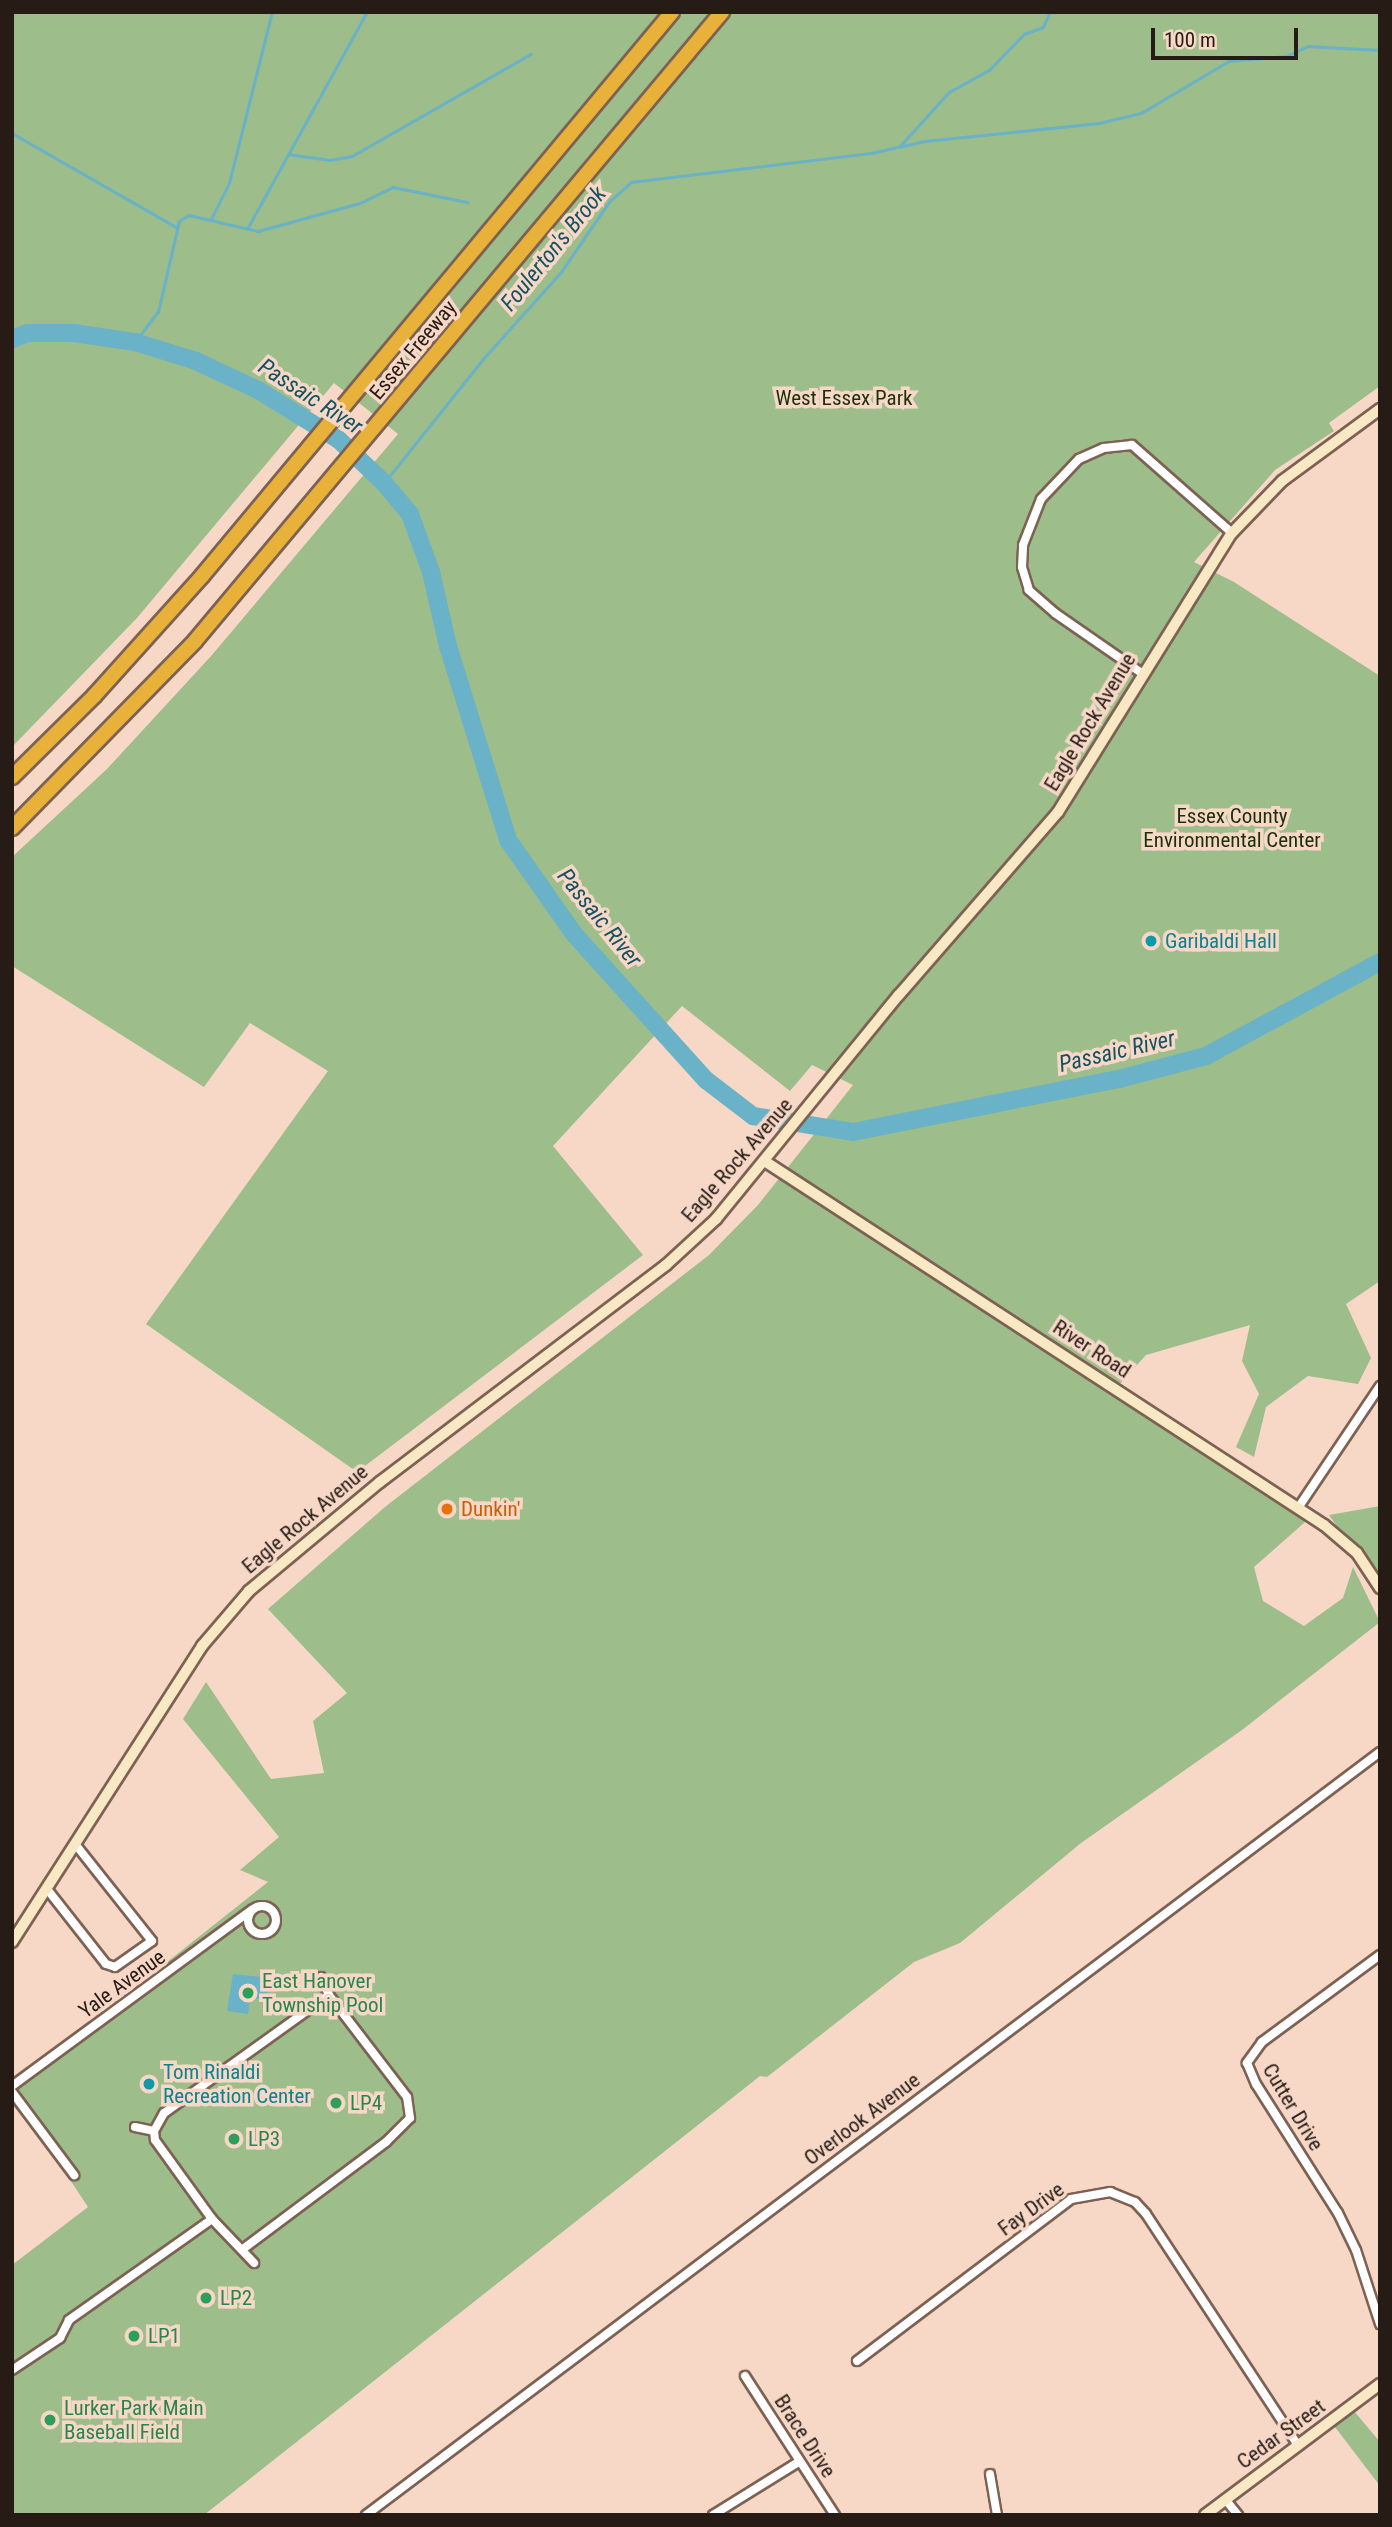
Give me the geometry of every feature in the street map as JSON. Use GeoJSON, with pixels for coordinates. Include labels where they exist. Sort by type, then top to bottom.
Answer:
{"type":"FeatureCollection","features":[{"type":"Feature","properties":{"kind":"highway","name":"Essex Freeway"},"geometry":{"type":"LineString","coordinates":[[12,777],[155,629],[672,12]]}},
{"type":"Feature","properties":{"kind":"highway","name":"Essex Freeway"},"geometry":{"type":"LineString","coordinates":[[12,828],[141,700],[325,491],[722,12]]}},
{"type":"Feature","properties":{"kind":"main road","name":"Eagle Rock Avenue"},"geometry":{"type":"LineString","coordinates":[[12,1942],[202,1646],[249,1591],[380,1482],[666,1265],[716,1219],[766,1163],[825,1086],[1058,812],[1232,533],[1298,468],[1380,409]]}},
{"type":"Feature","properties":{"kind":"main road","name":"River Road"},"geometry":{"type":"LineString","coordinates":[[766,1163],[1298,1508],[1351,1548],[1380,1588]]}},
{"type":"Feature","properties":{"kind":"main road","name":"Cedar Street"},"geometry":{"type":"LineString","coordinates":[[1205,2515],[1380,2384]]}},
{"type":"Feature","properties":{"kind":"street"},"geometry":{"type":"LineString","coordinates":[[1143,674],[1055,613],[1029,590],[1021,567],[1023,545],[1041,499],[1079,459],[1104,448],[1132,445],[1232,533]]}},
{"type":"Feature","properties":{"kind":"street"},"geometry":{"type":"LineString","coordinates":[[1298,1508],[1380,1386]]}},
{"type":"Feature","properties":{"kind":"street","name":"Overlook Avenue"},"geometry":{"type":"LineString","coordinates":[[366,2515],[1380,1752]]}},
{"type":"Feature","properties":{"kind":"street"},"geometry":{"type":"LineString","coordinates":[[47,1889],[106,1964],[115,1967],[152,1941],[76,1845]]}},
{"type":"Feature","properties":{"kind":"street","name":"Yale Avenue"},"geometry":{"type":"LineString","coordinates":[[12,2086],[253,1910]]}},
{"type":"Feature","properties":{"kind":"street","name":"Cutter Drive"},"geometry":{"type":"LineString","coordinates":[[1380,1955],[1262,2042],[1247,2063],[1344,2225],[1380,2324]]}},
{"type":"Feature","properties":{"kind":"street"},"geometry":{"type":"LineString","coordinates":[[243,2249],[386,2142],[410,2118],[407,2097],[329,1995],[321,1977]]}},
{"type":"Feature","properties":{"kind":"street"},"geometry":{"type":"LineString","coordinates":[[254,2263],[212,2219],[155,2140],[154,2131],[164,2112],[329,1995]]}},
{"type":"Feature","properties":{"kind":"street"},"geometry":{"type":"LineString","coordinates":[[12,2092],[74,2175]]}},
{"type":"Feature","properties":{"kind":"street"},"geometry":{"type":"LineString","coordinates":[[135,2127],[154,2131]]}},
{"type":"Feature","properties":{"kind":"street","name":"Fay Drive"},"geometry":{"type":"LineString","coordinates":[[857,2361],[1071,2199],[1110,2192],[1135,2203],[1146,2214],[1298,2445]]}},
{"type":"Feature","properties":{"kind":"street"},"geometry":{"type":"LineString","coordinates":[[12,2370],[60,2338],[69,2320],[212,2219]]}},
{"type":"Feature","properties":{"kind":"street","name":"Brace Drive"},"geometry":{"type":"LineString","coordinates":[[745,2376],[835,2515]]}},
{"type":"Feature","properties":{"kind":"street"},"geometry":{"type":"LineString","coordinates":[[713,2515],[800,2460]]}},
{"type":"Feature","properties":{"kind":"street"},"geometry":{"type":"LineString","coordinates":[[990,2474],[997,2515]]}},
{"type":"Feature","properties":{"kind":"street"},"geometry":{"type":"LineString","coordinates":[[1225,2499],[1238,2515]]}},
{"type":"Feature","properties":{"kind":"green space"},"geometry":{"type":"Polygon","coordinates":[[[12,12],[1380,12],[1380,386],[1329,423],[1334,431],[1275,470],[1194,562],[1234,582],[1380,676],[1380,1281],[1346,1304],[1371,1358],[1358,1384],[1308,1376],[1266,1407],[1254,1457],[1236,1447],[1259,1394],[1242,1361],[1250,1325],[1146,1355],[1117,1387],[1313,1515],[1254,1567],[1263,1601],[1304,1626],[1343,1598],[1353,1567],[1380,1622],[1242,1730],[1081,1843],[960,1943],[914,1962],[767,2077],[760,2076],[204,2515],[12,2515],[12,2265],[88,2207],[12,2092],[12,2085],[268,1882],[240,1870],[279,1837],[183,1719],[206,1682],[271,1779],[324,1773],[313,1721],[347,1693],[268,1609],[385,1507],[709,1255],[758,1205],[853,1085],[812,1065],[790,1091],[682,1006],[553,1146],[643,1255],[357,1472],[146,1324],[328,1071],[250,1023],[204,1087],[12,966],[12,857],[107,769],[212,655],[398,434],[334,383],[137,618],[12,747],[12,12]]]}},
{"type":"Feature","properties":{"kind":"green space"},"geometry":{"type":"Polygon","coordinates":[[[1380,1506],[1380,1588],[1329,1515],[1380,1506]]]}},
{"type":"Feature","properties":{"kind":"green space"},"geometry":{"type":"Polygon","coordinates":[[[1354,2411],[1380,2442],[1380,2486],[1335,2427],[1354,2411]]]}},
{"type":"Feature","properties":{"kind":"water"},"geometry":{"type":"Polygon","coordinates":[[[233,1974],[270,1978],[267,2000],[250,1998],[248,2014],[227,2011],[233,1974]]]}},
{"type":"Feature","properties":{"kind":"waterway"},"geometry":{"type":"LineString","coordinates":[[211,219],[229,183],[272,12]]}},
{"type":"Feature","properties":{"kind":"waterway"},"geometry":{"type":"LineString","coordinates":[[247,229],[367,12]]}},
{"type":"Feature","properties":{"kind":"waterway"},"geometry":{"type":"LineString","coordinates":[[900,146],[949,92],[989,70],[1024,34],[1043,27],[1050,12]]}},
{"type":"Feature","properties":{"kind":"waterway","name":"Foulerton's Brook"},"geometry":{"type":"LineString","coordinates":[[384,483],[483,359],[561,272],[609,202],[631,182],[871,153],[925,141],[1099,123],[1141,113],[1229,61],[1286,56],[1308,46],[1380,50]]}},
{"type":"Feature","properties":{"kind":"waterway"},"geometry":{"type":"LineString","coordinates":[[288,154],[330,160],[352,156],[531,54]]}},
{"type":"Feature","properties":{"kind":"waterway"},"geometry":{"type":"LineString","coordinates":[[12,133],[176,227]]}},
{"type":"Feature","properties":{"kind":"waterway"},"geometry":{"type":"LineString","coordinates":[[135,342],[158,312],[179,221],[189,215],[258,231],[360,203],[393,187],[467,202]]}},
{"type":"Feature","properties":{"kind":"waterway","name":"Passaic River"},"geometry":{"type":"LineString","coordinates":[[12,339],[28,333],[74,333],[135,342],[196,361],[258,390],[339,440],[384,483],[410,514],[431,572],[448,646],[508,840],[574,934],[706,1080],[753,1116],[853,1132],[1119,1079],[1206,1056],[1380,962]]}},
{"type":"Feature","properties":{"kind":"place","name":"Garibaldi Hall"},"geometry":{"type":"Point","coordinates":[1151,941]}},
{"type":"Feature","properties":{"kind":"place","name":"Dunkin'"},"geometry":{"type":"Point","coordinates":[447,1509]}},
{"type":"Feature","properties":{"kind":"place","name":"East Hanover Township Pool"},"geometry":{"type":"Point","coordinates":[248,1993]}},
{"type":"Feature","properties":{"kind":"place","name":"Tom Rinaldi Recreation Center"},"geometry":{"type":"Point","coordinates":[149,2084]}},
{"type":"Feature","properties":{"kind":"place","name":"LP4"},"geometry":{"type":"Point","coordinates":[336,2103]}},
{"type":"Feature","properties":{"kind":"place","name":"LP3"},"geometry":{"type":"Point","coordinates":[234,2139]}},
{"type":"Feature","properties":{"kind":"place","name":"LP2"},"geometry":{"type":"Point","coordinates":[206,2298]}},
{"type":"Feature","properties":{"kind":"place","name":"LP1"},"geometry":{"type":"Point","coordinates":[134,2336]}},
{"type":"Feature","properties":{"kind":"place","name":"Lurker Park Main Baseball Field"},"geometry":{"type":"Point","coordinates":[50,2420]}},
{"type":"Feature","properties":{"kind":"park label","name":"West Essex Park"},"geometry":{"type":"Point","coordinates":[844,398]}},
{"type":"Feature","properties":{"kind":"park label","name":"Essex County Environmental Center"},"geometry":{"type":"Point","coordinates":[1232,828]}}]}
